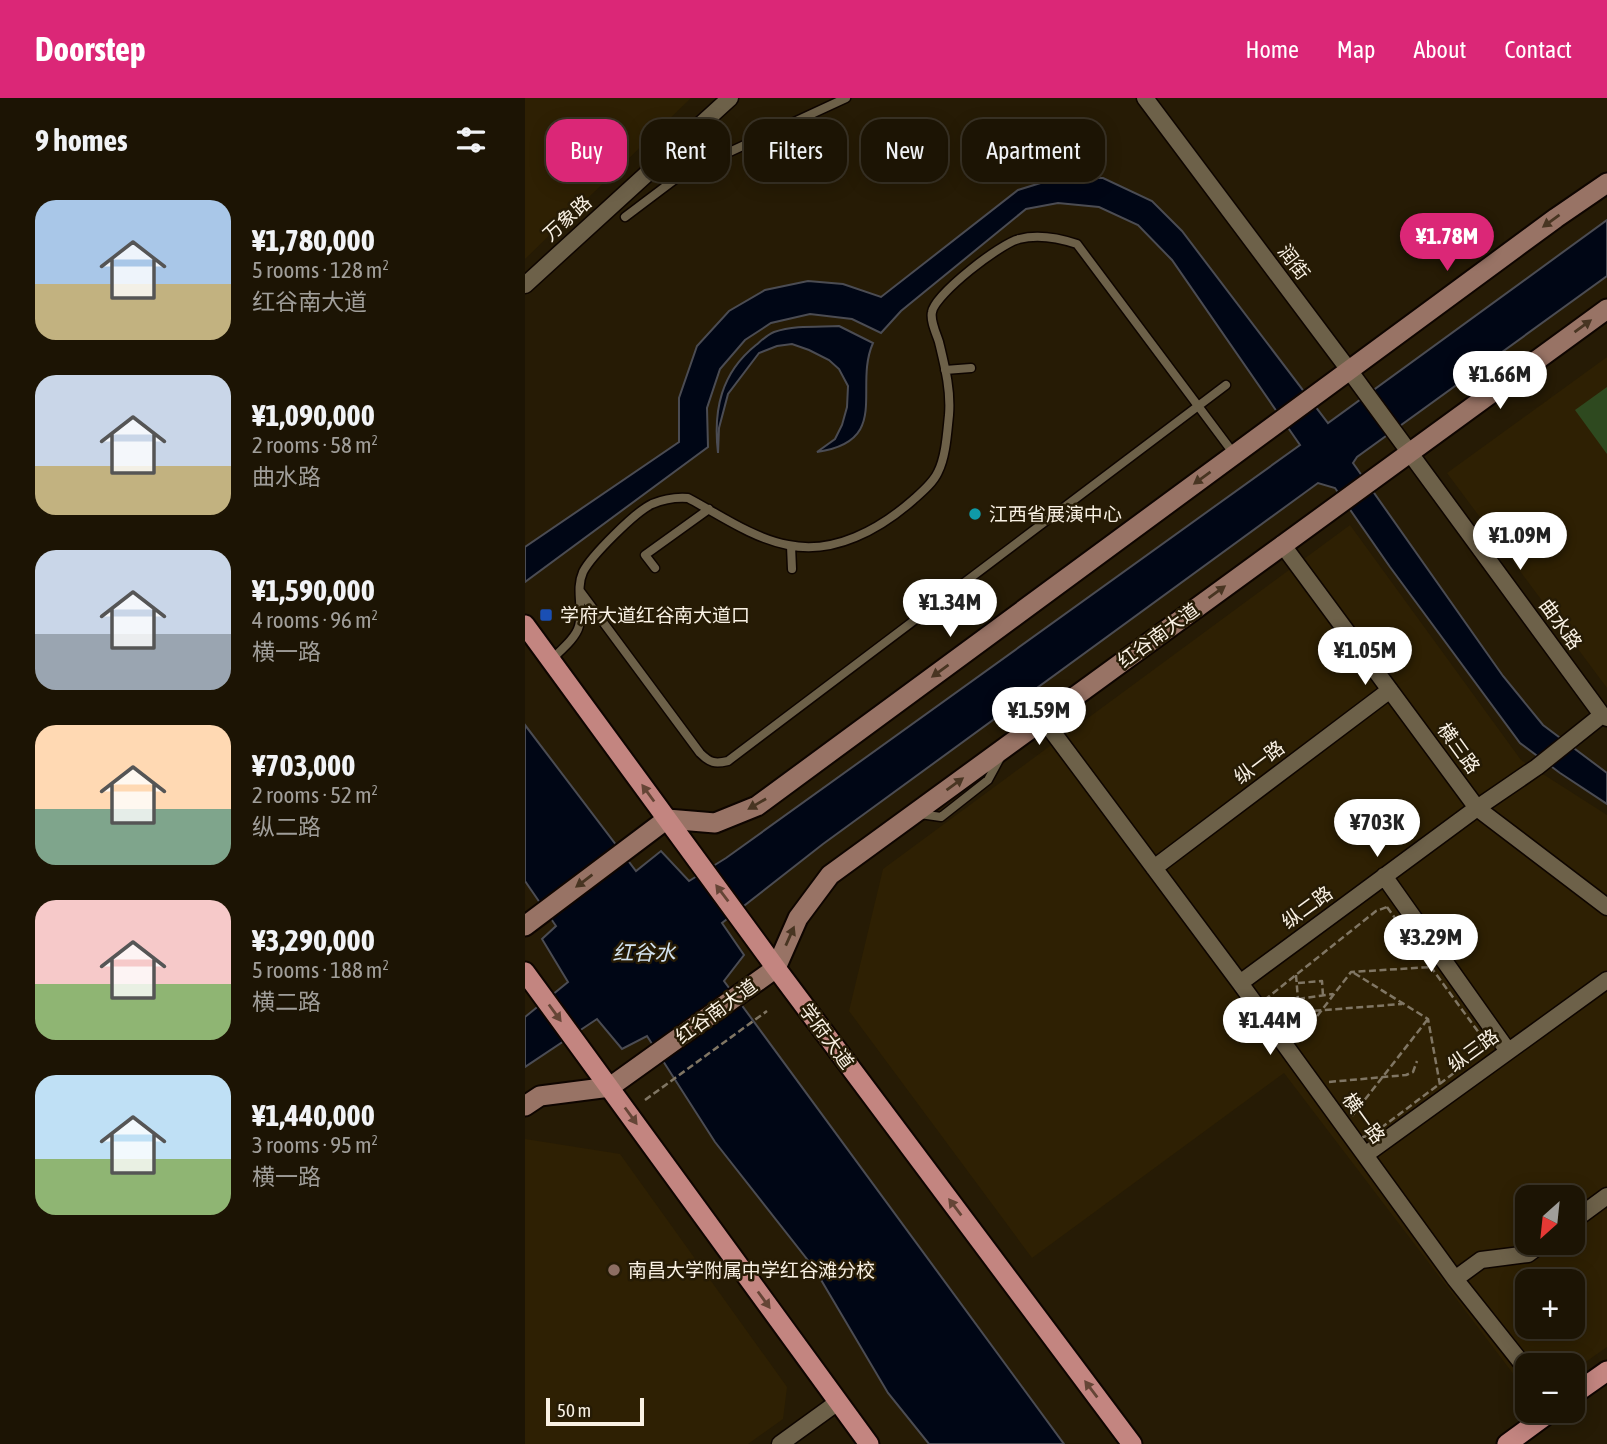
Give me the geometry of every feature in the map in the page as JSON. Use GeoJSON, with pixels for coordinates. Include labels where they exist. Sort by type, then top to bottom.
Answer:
{"type":"FeatureCollection","features":[{"type":"Feature","properties":{"kind":"main road"},"geometry":{"type":"LineString","coordinates":[[530,921],[667,819],[715,823],[757,806],[1277,422],[1607,183]]}},
{"type":"Feature","properties":{"kind":"main road","name":"红谷南大道"},"geometry":{"type":"LineString","coordinates":[[525,1106],[540,1096],[610,1087],[776,968],[798,918],[830,875],[1408,451],[1607,309]]}},
{"type":"Feature","properties":{"kind":"main road","name":"学府大道"},"geometry":{"type":"LineString","coordinates":[[525,625],[776,968],[1132,1444]]}},
{"type":"Feature","properties":{"kind":"main road"},"geometry":{"type":"LineString","coordinates":[[530,978],[869,1444]]}},
{"type":"Feature","properties":{"kind":"main road"},"geometry":{"type":"LineString","coordinates":[[1585,1387],[1607,1371]]}},
{"type":"Feature","properties":{"kind":"main road"},"geometry":{"type":"LineString","coordinates":[[1508,1443],[1535,1423]]}},
{"type":"Feature","properties":{"kind":"street","name":"万象路"},"geometry":{"type":"LineString","coordinates":[[525,285],[730,98]]}},
{"type":"Feature","properties":{"kind":"street","name":"润街"},"geometry":{"type":"LineString","coordinates":[[1146,98],[1408,451]]}},
{"type":"Feature","properties":{"kind":"street","name":"曲水路"},"geometry":{"type":"LineString","coordinates":[[1408,451],[1604,717]]}},
{"type":"Feature","properties":{"kind":"street","name":"横三路"},"geometry":{"type":"LineString","coordinates":[[1282,544],[1476,808],[1607,907]]}},
{"type":"Feature","properties":{"kind":"street","name":"纵一路"},"geometry":{"type":"LineString","coordinates":[[1154,868],[1390,690]]}},
{"type":"Feature","properties":{"kind":"street","name":"纵二路"},"geometry":{"type":"LineString","coordinates":[[1240,983],[1604,717]]}},
{"type":"Feature","properties":{"kind":"street","name":"横一路"},"geometry":{"type":"LineString","coordinates":[[1042,719],[1240,983],[1455,1279],[1515,1355]]}},
{"type":"Feature","properties":{"kind":"street"},"geometry":{"type":"LineString","coordinates":[[1384,876],[1508,1051]]}},
{"type":"Feature","properties":{"kind":"street","name":"纵三路"},"geometry":{"type":"LineString","coordinates":[[1364,1155],[1441,1091],[1508,1051],[1607,980]]}},
{"type":"Feature","properties":{"kind":"street"},"geometry":{"type":"LineString","coordinates":[[1585,1212],[1607,1196]]}},
{"type":"Feature","properties":{"kind":"street"},"geometry":{"type":"LineString","coordinates":[[1455,1279],[1481,1261],[1521,1255]]}},
{"type":"Feature","properties":{"kind":"street"},"geometry":{"type":"LineString","coordinates":[[780,1444],[838,1402]]}},
{"type":"Feature","properties":{"kind":"lane"},"geometry":{"type":"LineString","coordinates":[[625,217],[682,174],[846,98]]}},
{"type":"Feature","properties":{"kind":"lane"},"geometry":{"type":"LineString","coordinates":[[551,660],[579,627],[579,590],[583,573],[597,551],[649,505],[676,497],[688,498],[761,537],[791,546],[818,546],[860,537],[894,517],[926,488],[938,472],[944,450],[950,388],[931,314],[937,299],[1000,247],[1020,239],[1059,238],[1077,244],[1234,454]]}},
{"type":"Feature","properties":{"kind":"lane"},"geometry":{"type":"LineString","coordinates":[[945,370],[971,369]]}},
{"type":"Feature","properties":{"kind":"lane"},"geometry":{"type":"LineString","coordinates":[[579,590],[701,753],[708,761],[716,764],[728,761],[1226,385]]}},
{"type":"Feature","properties":{"kind":"lane"},"geometry":{"type":"LineString","coordinates":[[655,568],[645,555],[709,509]]}},
{"type":"Feature","properties":{"kind":"lane"},"geometry":{"type":"LineString","coordinates":[[791,546],[792,569]]}},
{"type":"Feature","properties":{"kind":"path"},"geometry":{"type":"LineString","coordinates":[[1387,907],[1431,967],[1482,1037],[1478,1055],[1441,1091],[1373,1134],[1360,1138],[1345,1126],[1266,1016],[1267,998],[1376,911],[1387,907]]}},
{"type":"Feature","properties":{"kind":"path"},"geometry":{"type":"LineString","coordinates":[[1290,1051],[1352,972],[1431,967]]}},
{"type":"Feature","properties":{"kind":"path"},"geometry":{"type":"LineString","coordinates":[[1352,972],[1429,1019],[1441,1091]]}},
{"type":"Feature","properties":{"kind":"path"},"geometry":{"type":"LineString","coordinates":[[1296,975],[1299,1012],[1404,1003]]}},
{"type":"Feature","properties":{"kind":"path"},"geometry":{"type":"LineString","coordinates":[[1297,983],[1322,981],[1323,996]]}},
{"type":"Feature","properties":{"kind":"path"},"geometry":{"type":"LineString","coordinates":[[1298,999],[1333,994]]}},
{"type":"Feature","properties":{"kind":"path"},"geometry":{"type":"LineString","coordinates":[[645,1100],[767,1011]]}},
{"type":"Feature","properties":{"kind":"path"},"geometry":{"type":"LineString","coordinates":[[1345,1126],[1429,1019]]}},
{"type":"Feature","properties":{"kind":"path"},"geometry":{"type":"LineString","coordinates":[[1329,1082],[1406,1075],[1413,1072],[1417,1061]]}},
{"type":"Feature","properties":{"kind":"shaded area"},"geometry":{"type":"Polygon","coordinates":[[[525,98],[691,98],[669,119],[641,119],[641,146],[627,160],[627,119],[546,119],[546,182],[604,182],[525,259],[525,98]]]}},
{"type":"Feature","properties":{"kind":"shaded area"},"geometry":{"type":"Polygon","coordinates":[[[1607,357],[1607,688],[1447,473],[1607,357]]]}},
{"type":"Feature","properties":{"kind":"shaded area"},"geometry":{"type":"Polygon","coordinates":[[[1350,525],[1521,760],[1607,815],[1607,1347],[1585,1363],[1585,1353],[1515,1353],[1515,1376],[1284,1073],[1032,1258],[849,1011],[883,869],[1350,525]]]}},
{"type":"Feature","properties":{"kind":"shaded area","name":"南昌大学附属中学红谷滩分校"},"geometry":{"type":"Polygon","coordinates":[[[525,1139],[620,1154],[787,1387],[783,1419],[748,1444],[525,1444],[525,1139]]]}},
{"type":"Feature","properties":{"kind":"green space"},"geometry":{"type":"Polygon","coordinates":[[[1607,387],[1607,454],[1575,410],[1607,387]]]}},
{"type":"Feature","properties":{"kind":"water","name":"红谷水"},"geometry":{"type":"Polygon","coordinates":[[[1105,179],[1152,201],[1182,231],[1328,423],[1607,220],[1607,276],[1357,457],[1353,463],[1503,676],[1543,725],[1607,773],[1607,804],[1520,743],[1335,488],[1318,483],[823,844],[722,923],[744,955],[724,981],[1064,1444],[929,1444],[888,1393],[814,1268],[715,1142],[647,1036],[622,1049],[597,1019],[525,1067],[525,1017],[568,982],[542,939],[556,926],[525,881],[525,725],[636,871],[661,851],[689,881],[726,858],[1300,445],[1172,260],[1138,225],[1099,207],[1058,203],[1026,209],[901,311],[881,333],[852,319],[810,314],[771,323],[745,340],[720,369],[707,408],[708,447],[525,582],[525,547],[679,442],[679,398],[697,346],[729,311],[765,290],[808,281],[843,284],[881,297],[1018,190],[1044,182],[1105,182],[1105,179]]]}},
{"type":"Feature","properties":{"kind":"water"},"geometry":{"type":"Polygon","coordinates":[[[839,326],[873,343],[866,377],[866,410],[855,437],[840,446],[817,452],[835,439],[842,425],[847,407],[848,386],[839,369],[829,360],[792,344],[759,353],[728,394],[719,428],[718,453],[717,422],[722,393],[727,380],[744,356],[774,332],[798,327],[839,326]]]}},
{"type":"Feature","properties":{"kind":"place","name":"江西省展演中心"},"geometry":{"type":"Point","coordinates":[975,514]}},
{"type":"Feature","properties":{"kind":"place","name":"学府大道红谷南大道口"},"geometry":{"type":"Point","coordinates":[546,615]}},
{"type":"Feature","properties":{"kind":"place","name":"南昌大学附属中学红谷滩分校"},"geometry":{"type":"Point","coordinates":[614,1270]}}]}
